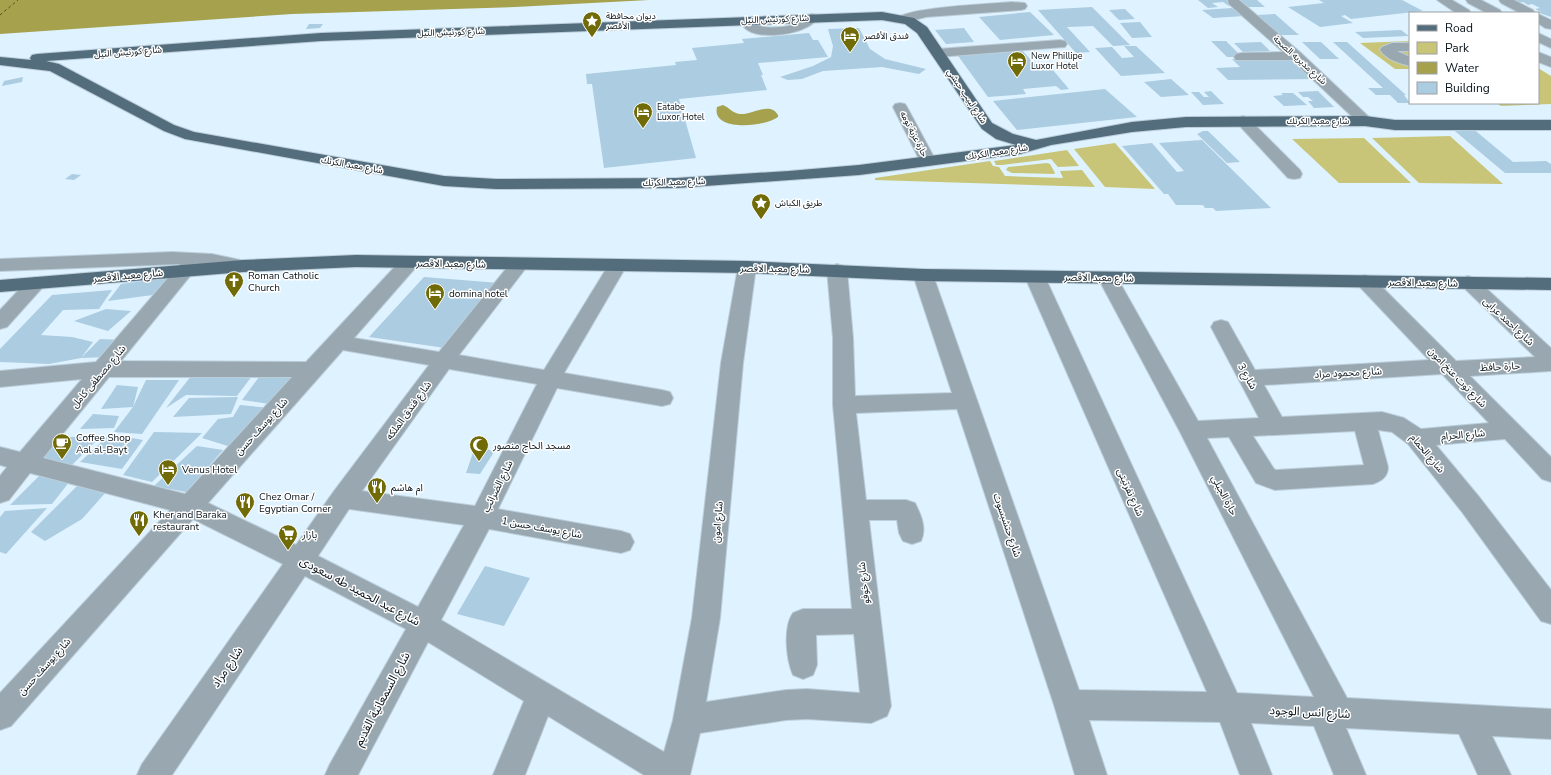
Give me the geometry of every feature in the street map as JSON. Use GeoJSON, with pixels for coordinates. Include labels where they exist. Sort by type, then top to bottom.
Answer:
{"type":"FeatureCollection","features":[{"type":"Feature","properties":{"kind":"main road","name":"شارع كورنيش النيل"},"geometry":{"type":"LineString","coordinates":[[0,61],[321,37],[874,15],[903,19]]}},
{"type":"Feature","properties":{"kind":"main road","name":"شارع لبيب حبشي"},"geometry":{"type":"LineString","coordinates":[[903,19],[922,30],[987,126],[995,132],[1010,139],[1029,142],[1049,141]]}},
{"type":"Feature","properties":{"kind":"main road"},"geometry":{"type":"LineString","coordinates":[[89,75],[115,53]]}},
{"type":"Feature","properties":{"kind":"main road"},"geometry":{"type":"LineString","coordinates":[[64,72],[80,64],[83,59],[80,55]]}},
{"type":"Feature","properties":{"kind":"main road","name":"شارع معبد الكرنك"},"geometry":{"type":"LineString","coordinates":[[0,61],[45,65],[64,72],[89,75],[169,128],[191,136],[444,181],[496,184],[677,182],[826,174],[1020,149],[1049,141],[1154,124],[1243,121],[1365,121],[1395,125],[1551,125]]}},
{"type":"Feature","properties":{"kind":"main road","name":"شارع معبد الكرنك"},"geometry":{"type":"LineString","coordinates":[[1365,121],[1383,115],[1551,113]]}},
{"type":"Feature","properties":{"kind":"main road"},"geometry":{"type":"LineString","coordinates":[[983,154],[990,142],[987,126]]}},
{"type":"Feature","properties":{"kind":"main road","name":"شارع معبد الاقصر"},"geometry":{"type":"LineString","coordinates":[[0,286],[189,265],[243,266],[316,262],[748,267],[923,275],[1551,284]]}},
{"type":"Feature","properties":{"kind":"street"},"geometry":{"type":"LineString","coordinates":[[1443,0],[1463,12]]}},
{"type":"Feature","properties":{"kind":"street"},"geometry":{"type":"LineString","coordinates":[[1472,0],[1494,12]]}},
{"type":"Feature","properties":{"kind":"street"},"geometry":{"type":"LineString","coordinates":[[1506,0],[1527,12]]}},
{"type":"Feature","properties":{"kind":"street","name":"شارع مديريه الصحة"},"geometry":{"type":"LineString","coordinates":[[1233,1],[1296,56],[1365,121]]}},
{"type":"Feature","properties":{"kind":"street"},"geometry":{"type":"LineString","coordinates":[[903,19],[919,14],[1021,6]]}},
{"type":"Feature","properties":{"kind":"street"},"geometry":{"type":"LineString","coordinates":[[1539,19],[1551,27]]}},
{"type":"Feature","properties":{"kind":"street"},"geometry":{"type":"LineString","coordinates":[[1539,32],[1551,27]]}},
{"type":"Feature","properties":{"kind":"street"},"geometry":{"type":"LineString","coordinates":[[1539,37],[1551,44]]}},
{"type":"Feature","properties":{"kind":"street"},"geometry":{"type":"LineString","coordinates":[[938,53],[1060,44]]}},
{"type":"Feature","properties":{"kind":"street"},"geometry":{"type":"LineString","coordinates":[[1409,47],[1392,47],[1387,50],[1398,58],[1409,62]]}},
{"type":"Feature","properties":{"kind":"street"},"geometry":{"type":"LineString","coordinates":[[1241,57],[1296,56]]}},
{"type":"Feature","properties":{"kind":"street","name":"حارة عزبة تومه"},"geometry":{"type":"LineString","coordinates":[[900,106],[928,162]]}},
{"type":"Feature","properties":{"kind":"street"},"geometry":{"type":"LineString","coordinates":[[1243,121],[1294,174]]}},
{"type":"Feature","properties":{"kind":"street"},"geometry":{"type":"LineString","coordinates":[[1,266],[172,258],[189,265]]}},
{"type":"Feature","properties":{"kind":"street","name":"شارع يوسف حسن"},"geometry":{"type":"LineString","coordinates":[[0,715],[410,262]]}},
{"type":"Feature","properties":{"kind":"street","name":"شارع فندق الملكه"},"geometry":{"type":"LineString","coordinates":[[300,560],[343,498],[444,360],[520,264]]}},
{"type":"Feature","properties":{"kind":"street","name":"شارع مصطفى كامل"},"geometry":{"type":"LineString","coordinates":[[0,493],[189,265]]}},
{"type":"Feature","properties":{"kind":"street","name":"شارع الضرائب"},"geometry":{"type":"LineString","coordinates":[[422,624],[482,516],[550,378],[618,265]]}},
{"type":"Feature","properties":{"kind":"street","name":"شارع امون"},"geometry":{"type":"LineString","coordinates":[[668,773],[688,720],[706,618],[732,363],[748,267]]}},
{"type":"Feature","properties":{"kind":"street","name":"شارع خوفو"},"geometry":{"type":"LineString","coordinates":[[688,720],[786,705],[807,704],[874,708],[876,703],[844,404],[843,338],[837,270]]}},
{"type":"Feature","properties":{"kind":"street","name":"شارع حتشبسوت"},"geometry":{"type":"LineString","coordinates":[[923,275],[1069,705],[1091,775]]}},
{"type":"Feature","properties":{"kind":"street","name":"شارع نفرتيتى"},"geometry":{"type":"LineString","coordinates":[[1035,277],[1241,735],[1256,775]]}},
{"type":"Feature","properties":{"kind":"street","name":"حارة الجبلي"},"geometry":{"type":"LineString","coordinates":[[1108,278],[1191,430],[1332,713],[1350,775]]}},
{"type":"Feature","properties":{"kind":"street","name":"شارع توت عنخ امون"},"geometry":{"type":"LineString","coordinates":[[1365,281],[1551,472]]}},
{"type":"Feature","properties":{"kind":"street","name":"شارع احمد عرابى"},"geometry":{"type":"LineString","coordinates":[[1468,282],[1551,360]]}},
{"type":"Feature","properties":{"kind":"street"},"geometry":{"type":"LineString","coordinates":[[0,322],[36,283]]}},
{"type":"Feature","properties":{"kind":"street","name":"شارع 3"},"geometry":{"type":"LineString","coordinates":[[1221,327],[1275,426]]}},
{"type":"Feature","properties":{"kind":"street"},"geometry":{"type":"LineString","coordinates":[[338,342],[662,398]]}},
{"type":"Feature","properties":{"kind":"street","name":"حارة حافظ"},"geometry":{"type":"LineString","coordinates":[[1449,367],[1551,364]]}},
{"type":"Feature","properties":{"kind":"street","name":"شارع محمود مراد"},"geometry":{"type":"LineString","coordinates":[[1249,378],[1449,367]]}},
{"type":"Feature","properties":{"kind":"street"},"geometry":{"type":"LineString","coordinates":[[0,379],[104,369],[312,370]]}},
{"type":"Feature","properties":{"kind":"street"},"geometry":{"type":"LineString","coordinates":[[844,404],[966,401]]}},
{"type":"Feature","properties":{"kind":"street"},"geometry":{"type":"LineString","coordinates":[[1236,428],[1265,476],[1275,480],[1373,474],[1376,471],[1376,467],[1364,422]]}},
{"type":"Feature","properties":{"kind":"street","name":"شارع الحمام"},"geometry":{"type":"LineString","coordinates":[[1191,430],[1364,422],[1391,422],[1401,425],[1410,431],[1476,511],[1551,612]]}},
{"type":"Feature","properties":{"kind":"street","name":"شارع الحرام"},"geometry":{"type":"LineString","coordinates":[[1416,438],[1510,430]]}},
{"type":"Feature","properties":{"kind":"street","name":"شارع عبد الحميد طه سعودى"},"geometry":{"type":"LineString","coordinates":[[0,456],[189,505],[300,560],[422,624],[668,773]]}},
{"type":"Feature","properties":{"kind":"street","name":"شارع يوسف حسن 1"},"geometry":{"type":"LineString","coordinates":[[343,498],[482,516],[622,542]]}},
{"type":"Feature","properties":{"kind":"street"},"geometry":{"type":"LineString","coordinates":[[856,510],[906,510],[912,533]]}},
{"type":"Feature","properties":{"kind":"street","name":"شارع مراد"},"geometry":{"type":"LineString","coordinates":[[153,775],[300,560]]}},
{"type":"Feature","properties":{"kind":"street"},"geometry":{"type":"LineString","coordinates":[[802,665],[801,625],[803,622],[867,621]]}},
{"type":"Feature","properties":{"kind":"street","name":"شارع السمعانية القديم"},"geometry":{"type":"LineString","coordinates":[[341,775],[422,624]]}},
{"type":"Feature","properties":{"kind":"street"},"geometry":{"type":"LineString","coordinates":[[509,775],[541,695]]}},
{"type":"Feature","properties":{"kind":"street","name":"شارع انس الوجود"},"geometry":{"type":"LineString","coordinates":[[1069,705],[1228,707],[1551,724]]}},
{"type":"Feature","properties":{"kind":"street"},"geometry":{"type":"LineString","coordinates":[[1468,720],[1495,775]]}},
{"type":"Feature","properties":{"kind":"green space"},"geometry":{"type":"Polygon","coordinates":[[[1409,41],[1409,69],[1395,69],[1360,43],[1409,41]]]}},
{"type":"Feature","properties":{"kind":"green space"},"geometry":{"type":"Polygon","coordinates":[[[1539,69],[1551,76],[1551,104],[1501,106],[1498,104],[1539,104],[1539,69]]]}},
{"type":"Feature","properties":{"kind":"green space"},"geometry":{"type":"Polygon","coordinates":[[[1450,136],[1503,184],[1419,183],[1372,138],[1450,136]]]}},
{"type":"Feature","properties":{"kind":"green space"},"geometry":{"type":"Polygon","coordinates":[[[1364,138],[1411,183],[1339,183],[1292,139],[1364,138]]]}},
{"type":"Feature","properties":{"kind":"green space"},"geometry":{"type":"Polygon","coordinates":[[[1115,143],[1155,189],[1105,187],[1074,149],[1115,143]]]}},
{"type":"Feature","properties":{"kind":"green space"},"geometry":{"type":"Polygon","coordinates":[[[1067,150],[1079,166],[1058,167],[1051,159],[1002,165],[996,165],[994,161],[1067,150]]]}},
{"type":"Feature","properties":{"kind":"green space"},"geometry":{"type":"Polygon","coordinates":[[[990,161],[993,166],[999,167],[1005,176],[1063,178],[1060,171],[1082,170],[1095,187],[875,180],[875,178],[990,161]]]}},
{"type":"Feature","properties":{"kind":"green space"},"geometry":{"type":"Polygon","coordinates":[[[1047,163],[1050,164],[1055,173],[1054,174],[1012,173],[1006,170],[1008,167],[1047,163]]]}},
{"type":"Feature","properties":{"kind":"water"},"geometry":{"type":"Polygon","coordinates":[[[0,0],[649,0],[515,7],[292,14],[0,34],[0,0]]]}},
{"type":"Feature","properties":{"kind":"water"},"geometry":{"type":"Polygon","coordinates":[[[723,105],[735,113],[740,114],[770,109],[775,111],[778,117],[762,123],[751,125],[730,124],[722,121],[717,115],[717,107],[723,105]]]}},
{"type":"Feature","properties":{"kind":"building"},"geometry":{"type":"Polygon","coordinates":[[[1198,0],[1229,0],[1236,5],[1229,6],[1223,2],[1212,3],[1218,7],[1208,8],[1198,0]]]}},
{"type":"Feature","properties":{"kind":"building"},"geometry":{"type":"Polygon","coordinates":[[[1240,0],[1257,0],[1265,7],[1248,7],[1240,0]]]}},
{"type":"Feature","properties":{"kind":"building"},"geometry":{"type":"Polygon","coordinates":[[[1319,0],[1402,0],[1423,11],[1351,19],[1345,15],[1341,16],[1353,23],[1320,27],[1288,7],[1324,3],[1319,0]]]}},
{"type":"Feature","properties":{"kind":"building"},"geometry":{"type":"Polygon","coordinates":[[[1510,0],[1551,0],[1551,17],[1539,13],[1541,12],[1535,9],[1540,8],[1532,4],[1528,5],[1523,2],[1515,3],[1510,0]]]}},
{"type":"Feature","properties":{"kind":"building"},"geometry":{"type":"Polygon","coordinates":[[[1092,7],[1130,45],[1113,46],[1093,26],[1067,27],[1090,52],[1076,53],[1038,10],[1092,7]]]}},
{"type":"Feature","properties":{"kind":"building"},"geometry":{"type":"Polygon","coordinates":[[[1232,8],[1244,16],[1213,18],[1202,10],[1232,8]]]}},
{"type":"Feature","properties":{"kind":"building"},"geometry":{"type":"Polygon","coordinates":[[[1125,9],[1135,19],[1119,20],[1109,10],[1125,9]]]}},
{"type":"Feature","properties":{"kind":"building"},"geometry":{"type":"Polygon","coordinates":[[[1030,12],[1054,35],[1000,40],[979,17],[1030,12]]]}},
{"type":"Feature","properties":{"kind":"building"},"geometry":{"type":"Polygon","coordinates":[[[1275,14],[1299,35],[1280,35],[1256,15],[1275,14]]]}},
{"type":"Feature","properties":{"kind":"building"},"geometry":{"type":"Polygon","coordinates":[[[1140,22],[1152,37],[1132,38],[1120,23],[1140,22]]]}},
{"type":"Feature","properties":{"kind":"building"},"geometry":{"type":"Polygon","coordinates":[[[309,24],[323,24],[320,28],[306,29],[309,24]]]}},
{"type":"Feature","properties":{"kind":"building"},"geometry":{"type":"Polygon","coordinates":[[[859,28],[870,49],[885,59],[926,69],[919,74],[882,67],[823,71],[802,79],[788,80],[780,77],[813,66],[831,57],[833,46],[828,29],[859,28]]]}},
{"type":"Feature","properties":{"kind":"building"},"geometry":{"type":"Polygon","coordinates":[[[964,28],[974,42],[946,44],[935,30],[964,28]]]}},
{"type":"Feature","properties":{"kind":"building"},"geometry":{"type":"Polygon","coordinates":[[[1401,30],[1409,36],[1363,38],[1355,32],[1401,30]]]}},
{"type":"Feature","properties":{"kind":"building","name":"Eatabe Luxor Hotel"},"geometry":{"type":"Polygon","coordinates":[[[809,33],[813,40],[818,40],[828,57],[758,63],[767,90],[679,99],[696,158],[604,168],[592,84],[587,84],[586,74],[676,65],[675,62],[697,60],[692,48],[744,43],[742,39],[809,33]]]}},
{"type":"Feature","properties":{"kind":"building"},"geometry":{"type":"Polygon","coordinates":[[[1211,41],[1226,41],[1242,57],[1227,57],[1211,41]]]}},
{"type":"Feature","properties":{"kind":"building"},"geometry":{"type":"Polygon","coordinates":[[[1261,42],[1270,51],[1243,52],[1234,43],[1261,42]]]}},
{"type":"Feature","properties":{"kind":"building"},"geometry":{"type":"Polygon","coordinates":[[[1302,42],[1321,42],[1339,59],[1320,59],[1302,42]]]}},
{"type":"Feature","properties":{"kind":"building"},"geometry":{"type":"Polygon","coordinates":[[[1333,42],[1347,42],[1406,95],[1404,95],[1409,103],[1398,103],[1390,95],[1376,95],[1368,88],[1383,88],[1333,42]]]}},
{"type":"Feature","properties":{"kind":"building"},"geometry":{"type":"Polygon","coordinates":[[[1124,46],[1136,46],[1165,73],[1121,76],[1095,48],[1112,47],[1122,58],[1134,57],[1124,46]]]}},
{"type":"Feature","properties":{"kind":"building","name":"New Phillipe Luxor Hotel"},"geometry":{"type":"Polygon","coordinates":[[[1020,48],[1040,70],[1052,69],[1069,89],[1061,90],[1056,86],[1023,89],[1026,94],[988,97],[956,53],[1020,48]]]}},
{"type":"Feature","properties":{"kind":"building"},"geometry":{"type":"Polygon","coordinates":[[[1293,58],[1318,79],[1228,80],[1216,68],[1240,67],[1232,59],[1293,58]]]}},
{"type":"Feature","properties":{"kind":"building"},"geometry":{"type":"Polygon","coordinates":[[[23,77],[22,82],[2,86],[4,81],[23,77]]]}},
{"type":"Feature","properties":{"kind":"building"},"geometry":{"type":"Polygon","coordinates":[[[1171,79],[1189,95],[1161,97],[1144,82],[1171,79]]]}},
{"type":"Feature","properties":{"kind":"building"},"geometry":{"type":"Polygon","coordinates":[[[1105,89],[1137,117],[1017,130],[993,101],[1105,89]]]}},
{"type":"Feature","properties":{"kind":"building"},"geometry":{"type":"Polygon","coordinates":[[[1211,91],[1224,104],[1203,105],[1191,92],[1199,92],[1204,97],[1209,97],[1204,92],[1211,91]]]}},
{"type":"Feature","properties":{"kind":"building"},"geometry":{"type":"Polygon","coordinates":[[[1318,91],[1334,107],[1314,108],[1308,101],[1313,101],[1308,97],[1303,97],[1298,92],[1318,91]]]}},
{"type":"Feature","properties":{"kind":"building"},"geometry":{"type":"Polygon","coordinates":[[[1281,93],[1293,93],[1307,105],[1284,106],[1273,96],[1283,95],[1281,93]]]}},
{"type":"Feature","properties":{"kind":"building"},"geometry":{"type":"Polygon","coordinates":[[[1450,127],[1471,127],[1513,162],[1546,161],[1551,164],[1551,173],[1505,173],[1450,127]]]}},
{"type":"Feature","properties":{"kind":"building"},"geometry":{"type":"Polygon","coordinates":[[[1203,131],[1208,131],[1240,162],[1227,163],[1197,134],[1203,131]]]}},
{"type":"Feature","properties":{"kind":"building"},"geometry":{"type":"Polygon","coordinates":[[[1202,140],[1271,208],[1216,211],[1213,208],[1205,208],[1203,205],[1176,205],[1168,194],[1164,194],[1122,146],[1152,143],[1177,172],[1184,171],[1159,143],[1202,140]]]}},
{"type":"Feature","properties":{"kind":"building"},"geometry":{"type":"Polygon","coordinates":[[[72,174],[81,175],[74,180],[65,179],[72,174]]]}},
{"type":"Feature","properties":{"kind":"building"},"geometry":{"type":"Polygon","coordinates":[[[174,277],[160,294],[108,301],[121,284],[174,277]]]}},
{"type":"Feature","properties":{"kind":"building","name":"domina hotel"},"geometry":{"type":"Polygon","coordinates":[[[424,277],[499,283],[445,348],[369,337],[424,277]]]}},
{"type":"Feature","properties":{"kind":"building"},"geometry":{"type":"Polygon","coordinates":[[[112,290],[99,309],[63,310],[41,335],[72,337],[93,342],[81,358],[49,364],[0,362],[0,349],[52,295],[112,290]]]}},
{"type":"Feature","properties":{"kind":"building"},"geometry":{"type":"Polygon","coordinates":[[[106,309],[131,311],[108,331],[74,321],[106,309]]]}},
{"type":"Feature","properties":{"kind":"building"},"geometry":{"type":"Polygon","coordinates":[[[100,339],[122,340],[107,357],[81,358],[100,339]]]}},
{"type":"Feature","properties":{"kind":"building"},"geometry":{"type":"Polygon","coordinates":[[[195,371],[252,376],[237,396],[186,395],[166,408],[195,371]]]}},
{"type":"Feature","properties":{"kind":"building"},"geometry":{"type":"Polygon","coordinates":[[[259,377],[298,377],[270,404],[242,400],[259,377]]]}},
{"type":"Feature","properties":{"kind":"building"},"geometry":{"type":"Polygon","coordinates":[[[146,380],[179,380],[142,434],[114,432],[133,407],[146,380]]]}},
{"type":"Feature","properties":{"kind":"building"},"geometry":{"type":"Polygon","coordinates":[[[117,385],[138,387],[133,407],[101,409],[117,385]]]}},
{"type":"Feature","properties":{"kind":"building"},"geometry":{"type":"Polygon","coordinates":[[[238,397],[231,414],[173,417],[189,398],[238,397]]]}},
{"type":"Feature","properties":{"kind":"building"},"geometry":{"type":"Polygon","coordinates":[[[240,405],[270,408],[231,447],[202,438],[218,419],[233,417],[240,405]]]}},
{"type":"Feature","properties":{"kind":"building"},"geometry":{"type":"Polygon","coordinates":[[[93,414],[119,416],[114,428],[80,429],[93,414]]]}},
{"type":"Feature","properties":{"kind":"building"},"geometry":{"type":"Polygon","coordinates":[[[154,432],[202,433],[152,482],[123,475],[154,432]]]}},
{"type":"Feature","properties":{"kind":"building"},"geometry":{"type":"Polygon","coordinates":[[[110,434],[143,440],[122,469],[80,462],[110,434]]]}},
{"type":"Feature","properties":{"kind":"building"},"geometry":{"type":"Polygon","coordinates":[[[59,437],[100,437],[71,466],[39,460],[59,437]]]}},
{"type":"Feature","properties":{"kind":"building","name":"مسجد الحاج منصور"},"geometry":{"type":"Polygon","coordinates":[[[476,444],[494,452],[480,474],[466,473],[476,444]]]}},
{"type":"Feature","properties":{"kind":"building"},"geometry":{"type":"Polygon","coordinates":[[[197,446],[223,450],[186,492],[154,486],[197,446]]]}},
{"type":"Feature","properties":{"kind":"building"},"geometry":{"type":"Polygon","coordinates":[[[41,474],[70,481],[52,504],[10,505],[41,474]]]}},
{"type":"Feature","properties":{"kind":"building"},"geometry":{"type":"Polygon","coordinates":[[[79,484],[107,491],[82,519],[45,541],[31,532],[79,484]]]}},
{"type":"Feature","properties":{"kind":"building"},"geometry":{"type":"Polygon","coordinates":[[[47,508],[6,554],[0,552],[0,517],[5,511],[47,508]]]}},
{"type":"Feature","properties":{"kind":"building"},"geometry":{"type":"Polygon","coordinates":[[[485,566],[530,578],[504,626],[457,614],[485,566]]]}},
{"type":"Feature","properties":{"kind":"ferry route"},"geometry":{"type":"LineString","coordinates":[[0,15],[18,0]]}},
{"type":"Feature","properties":{"kind":"place","name":"ديوان محافظة الأقصر"},"geometry":{"type":"Point","coordinates":[592,38]}},
{"type":"Feature","properties":{"kind":"place","name":"فندق الأقصر"},"geometry":{"type":"Point","coordinates":[850,53]}},
{"type":"Feature","properties":{"kind":"place","name":"New Phillipe Luxor Hotel"},"geometry":{"type":"Point","coordinates":[1017,78]}},
{"type":"Feature","properties":{"kind":"place","name":"Eatabe Luxor Hotel"},"geometry":{"type":"Point","coordinates":[643,129]}},
{"type":"Feature","properties":{"kind":"place","name":"طريق الكباش"},"geometry":{"type":"Point","coordinates":[761,220]}},
{"type":"Feature","properties":{"kind":"place","name":"Roman Catholic Church"},"geometry":{"type":"Point","coordinates":[234,298]}},
{"type":"Feature","properties":{"kind":"place","name":"domina hotel"},"geometry":{"type":"Point","coordinates":[435,310]}},
{"type":"Feature","properties":{"kind":"place","name":"Coffee Shop Aal al‑Bayt"},"geometry":{"type":"Point","coordinates":[62,460]}},
{"type":"Feature","properties":{"kind":"place","name":"مسجد الحاج منصور"},"geometry":{"type":"Point","coordinates":[479,462]}},
{"type":"Feature","properties":{"kind":"place","name":"Venus Hotel"},"geometry":{"type":"Point","coordinates":[168,486]}},
{"type":"Feature","properties":{"kind":"place","name":"ام هاشم"},"geometry":{"type":"Point","coordinates":[377,504]}},
{"type":"Feature","properties":{"kind":"place","name":"Chez Omar / Egyptian Corner"},"geometry":{"type":"Point","coordinates":[245,519]}},
{"type":"Feature","properties":{"kind":"place","name":"Kher and Baraka restaurant"},"geometry":{"type":"Point","coordinates":[139,537]}},
{"type":"Feature","properties":{"kind":"place","name":"بازار"},"geometry":{"type":"Point","coordinates":[288,551]}}]}
